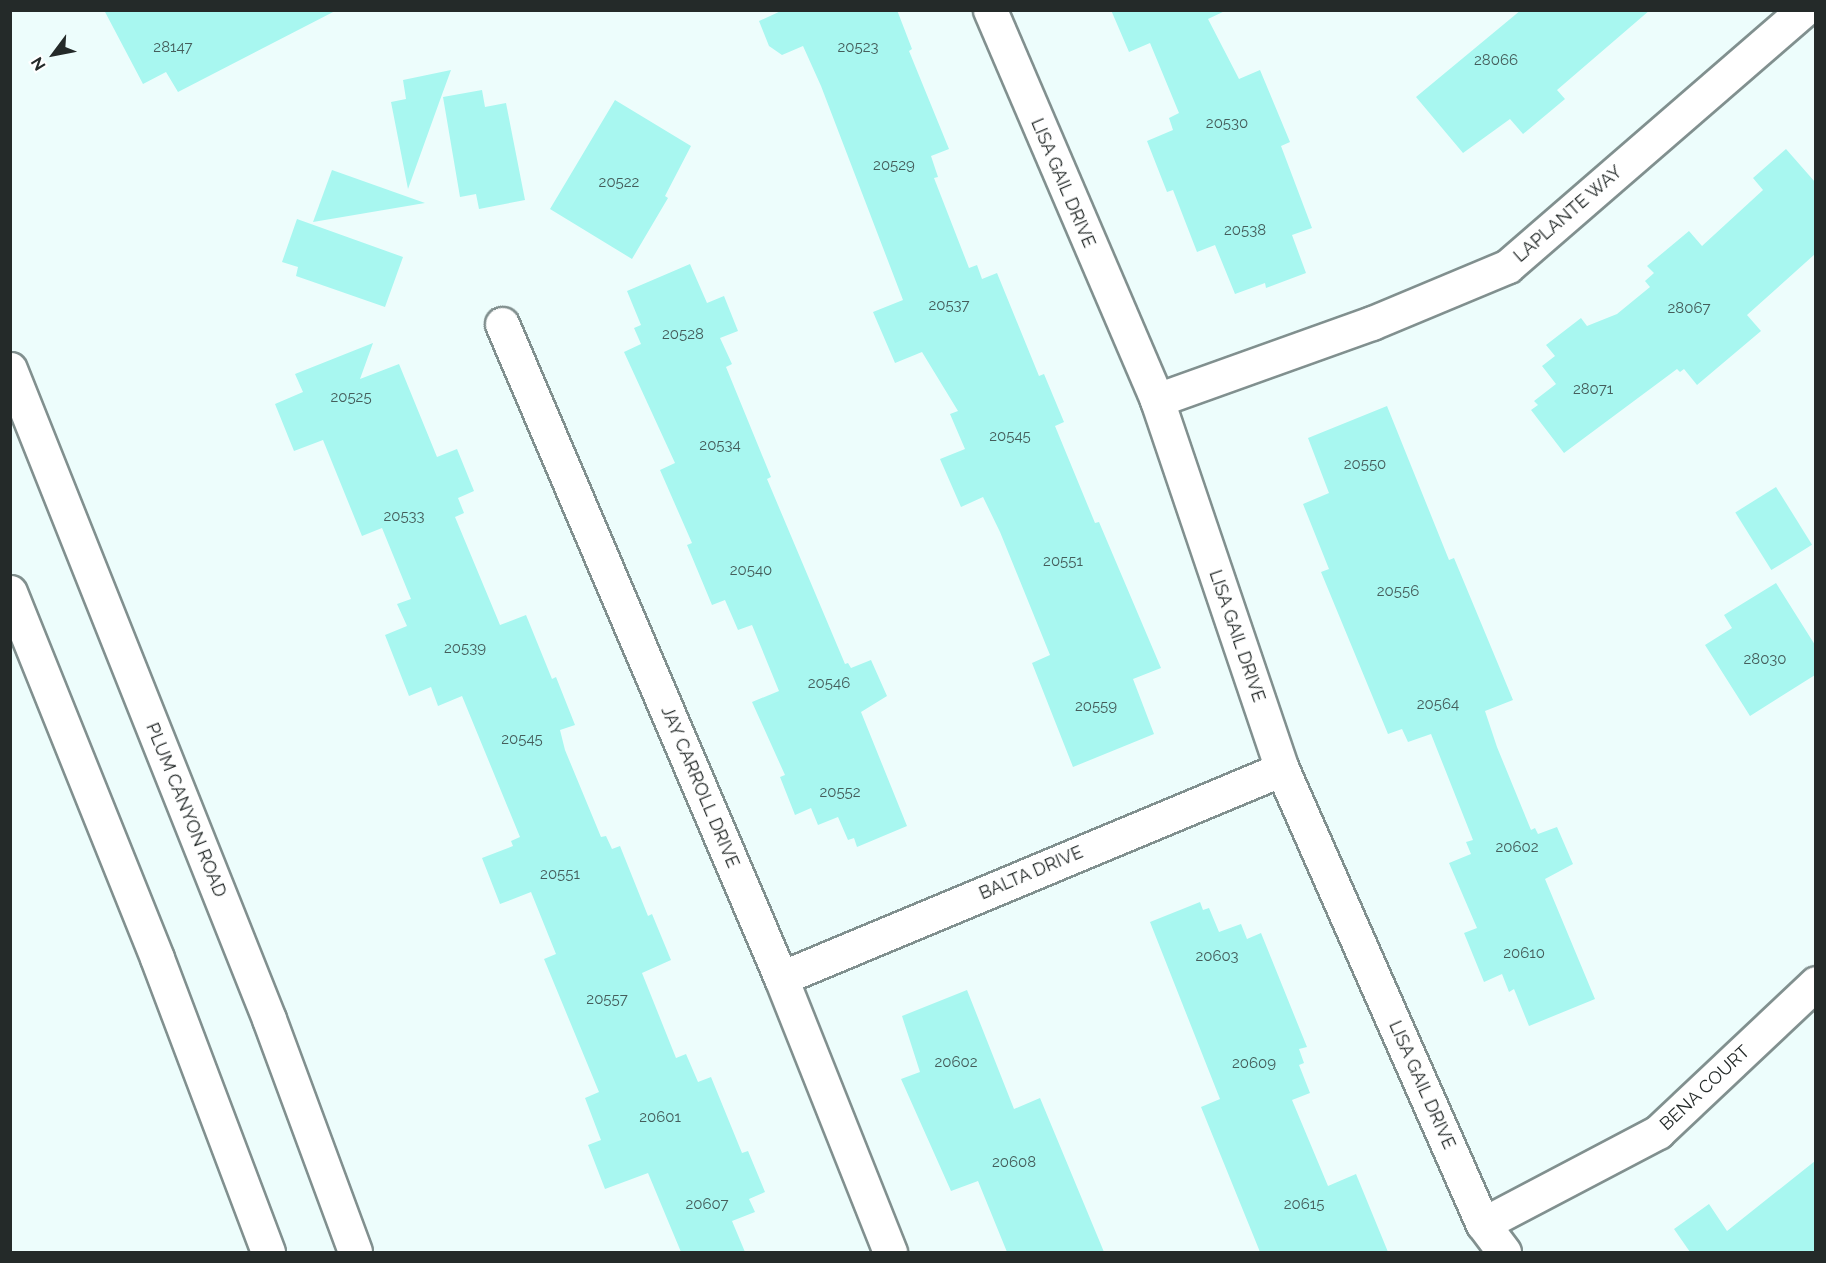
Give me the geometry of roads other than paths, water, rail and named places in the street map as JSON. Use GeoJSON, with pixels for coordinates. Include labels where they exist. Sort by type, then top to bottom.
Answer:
{"type":"FeatureCollection","features":[{"type":"Feature","properties":{"kind":"street","name":"LISA GAIL DRIVE"},"geometry":{"type":"LineString","coordinates":[[990,10],[1156,400],[1282,769],[1483,1224],[1504,1252]]}},
{"type":"Feature","properties":{"kind":"street","name":"LAPLANTE WAY"},"geometry":{"type":"LineString","coordinates":[[1156,400],[1372,323],[1508,266],[1804,10]]}},
{"type":"Feature","properties":{"kind":"street","name":"JAY CARROLL DRIVE"},"geometry":{"type":"LineString","coordinates":[[502,324],[781,978],[890,1252]]}},
{"type":"Feature","properties":{"kind":"street","name":"PLUM CANYON ROAD"},"geometry":{"type":"LineString","coordinates":[[10,369],[269,1019],[355,1252]]}},
{"type":"Feature","properties":{"kind":"street"},"geometry":{"type":"LineString","coordinates":[[10,592],[157,958],[268,1252]]}},
{"type":"Feature","properties":{"kind":"street","name":"BALTA DRIVE"},"geometry":{"type":"LineString","coordinates":[[781,978],[1282,769]]}},
{"type":"Feature","properties":{"kind":"street","name":"BENA COURT"},"geometry":{"type":"LineString","coordinates":[[1483,1224],[1658,1132],[1815,983]]}}]}
